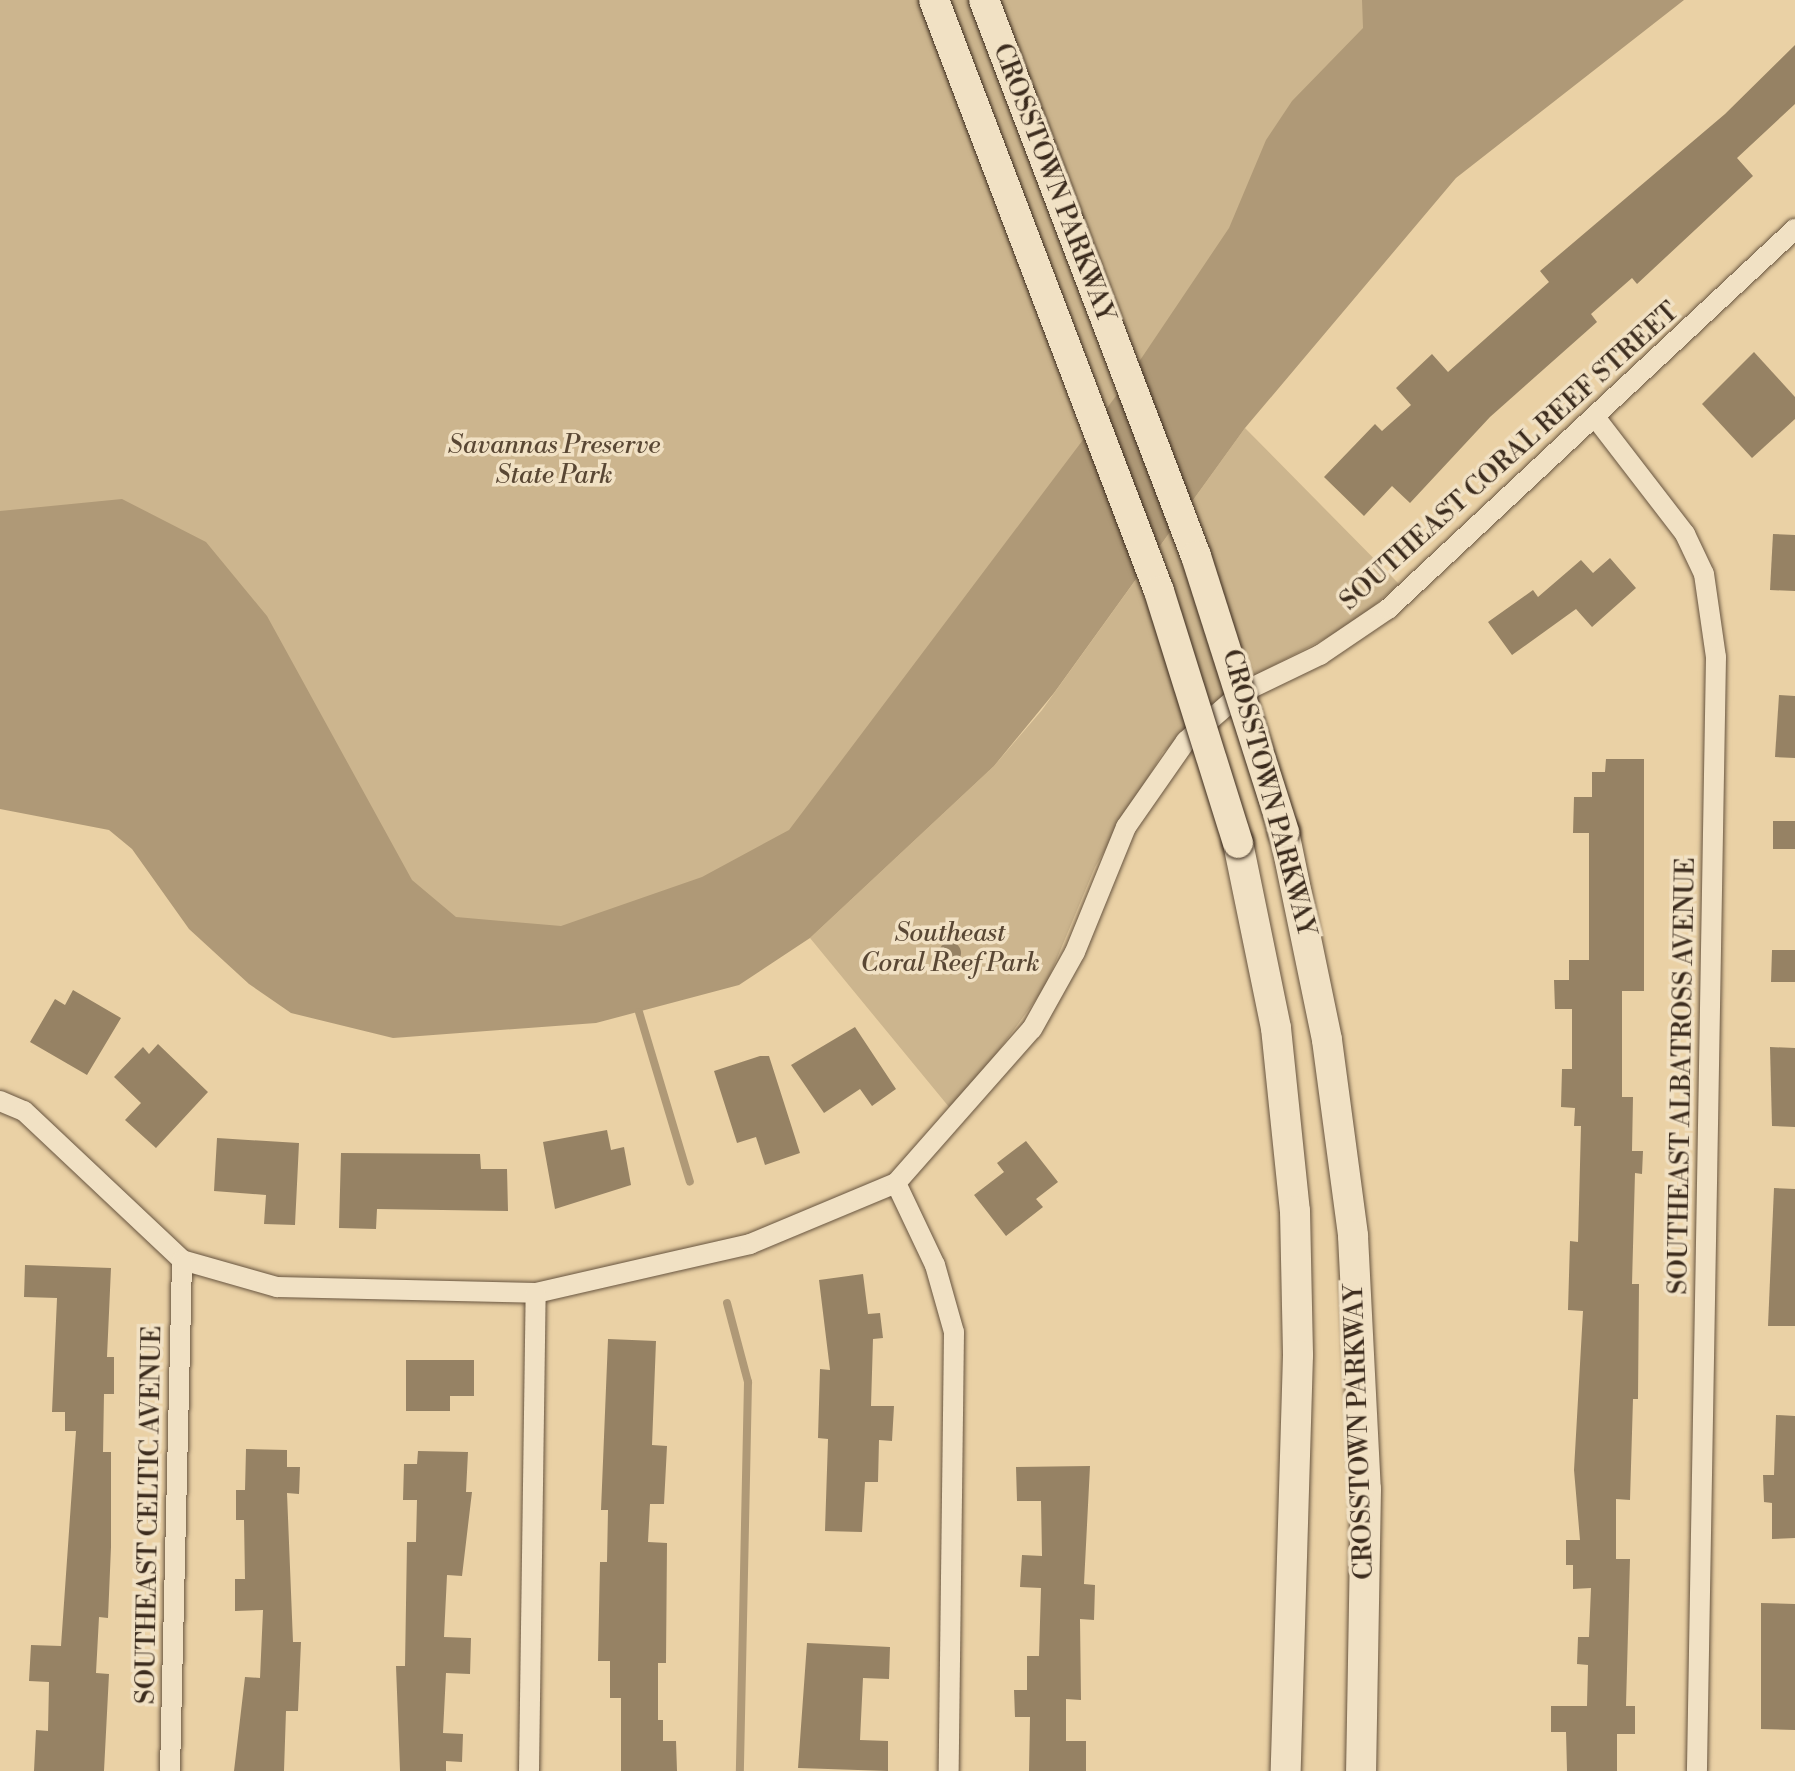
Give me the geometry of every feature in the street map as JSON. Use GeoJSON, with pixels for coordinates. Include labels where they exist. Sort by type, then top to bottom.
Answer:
{"type":"FeatureCollection","features":[{"type":"Feature","properties":{"kind":"main road","name":"CROSSTOWN PARKWAY"},"geometry":{"type":"LineString","coordinates":[[934,0],[1159,591],[1238,843],[1276,1028],[1295,1211],[1298,1355],[1286,1771]]}},
{"type":"Feature","properties":{"kind":"main road","name":"CROSSTOWN PARKWAY"},"geometry":{"type":"LineString","coordinates":[[984,0],[1212,600],[1284,832],[1327,1040],[1353,1236],[1366,1474],[1361,1771]]}},
{"type":"Feature","properties":{"kind":"street","name":"SOUTHEAST CORAL REEF STREET"},"geometry":{"type":"LineString","coordinates":[[0,1101],[24,1111],[182,1260],[277,1287],[536,1293],[750,1244],[896,1183],[1032,1029],[1075,952],[1126,827],[1186,741],[1241,693],[1320,655],[1388,609],[1795,229]]}},
{"type":"Feature","properties":{"kind":"street","name":"SOUTHEAST ALBATROSS AVENUE"},"geometry":{"type":"LineString","coordinates":[[1595,417],[1685,534],[1704,574],[1716,657],[1697,1771]]}},
{"type":"Feature","properties":{"kind":"street"},"geometry":{"type":"LineString","coordinates":[[896,1183],[935,1265],[954,1332],[949,1771]]}},
{"type":"Feature","properties":{"kind":"street","name":"SOUTHEAST CELTIC AVENUE"},"geometry":{"type":"LineString","coordinates":[[170,1771],[182,1260]]}},
{"type":"Feature","properties":{"kind":"street"},"geometry":{"type":"LineString","coordinates":[[529,1771],[536,1293]]}},
{"type":"Feature","properties":{"kind":"green space","name":"Savannas Preserve State Park"},"geometry":{"type":"Polygon","coordinates":[[[0,0],[1551,0],[701,947],[480,976],[0,662],[0,0]]]}},
{"type":"Feature","properties":{"kind":"green space","name":"Southeast Coral Reef Park"},"geometry":{"type":"Polygon","coordinates":[[[1245,428],[1399,584],[1353,624],[1261,672],[1163,752],[1095,867],[1045,987],[980,1076],[949,1107],[810,938],[994,766],[1042,710],[1245,428]]]}},
{"type":"Feature","properties":{"kind":"shaded area"},"geometry":{"type":"Polygon","coordinates":[[[1362,0],[1684,0],[1456,178],[1245,428],[1054,693],[994,766],[810,938],[739,985],[596,1023],[393,1038],[291,1013],[249,984],[189,929],[132,849],[109,830],[0,809],[0,511],[122,499],[206,542],[267,616],[412,880],[456,917],[561,926],[702,877],[789,830],[1116,396],[1229,228],[1266,140],[1292,101],[1363,28],[1362,0]]]}},
{"type":"Feature","properties":{"kind":"building"},"geometry":{"type":"Polygon","coordinates":[[[1795,45],[1795,104],[1737,158],[1753,176],[1637,284],[1632,278],[1591,314],[1597,322],[1490,417],[1410,503],[1392,486],[1364,516],[1324,477],[1375,424],[1382,431],[1411,405],[1396,388],[1432,354],[1448,372],[1549,282],[1540,271],[1725,114],[1795,45]]]}},
{"type":"Feature","properties":{"kind":"building"},"geometry":{"type":"Polygon","coordinates":[[[1754,352],[1795,397],[1795,419],[1752,458],[1702,404],[1754,352]]]}},
{"type":"Feature","properties":{"kind":"building"},"geometry":{"type":"Polygon","coordinates":[[[1773,534],[1795,535],[1795,591],[1770,590],[1773,534]]]}},
{"type":"Feature","properties":{"kind":"building"},"geometry":{"type":"Polygon","coordinates":[[[1610,558],[1636,588],[1592,627],[1576,609],[1512,655],[1488,622],[1533,590],[1538,597],[1581,560],[1593,573],[1610,558]]]}},
{"type":"Feature","properties":{"kind":"building"},"geometry":{"type":"Polygon","coordinates":[[[1779,695],[1795,696],[1795,758],[1775,757],[1779,695]]]}},
{"type":"Feature","properties":{"kind":"building"},"geometry":{"type":"Polygon","coordinates":[[[1606,759],[1644,759],[1644,991],[1622,991],[1622,1097],[1633,1097],[1632,1151],[1643,1151],[1642,1174],[1635,1173],[1632,1284],[1639,1284],[1638,1399],[1633,1399],[1630,1500],[1616,1499],[1616,1559],[1630,1559],[1626,1706],[1635,1706],[1635,1734],[1617,1734],[1617,1771],[1567,1771],[1566,1732],[1551,1732],[1551,1706],[1587,1706],[1588,1665],[1577,1664],[1578,1637],[1589,1637],[1591,1588],[1573,1589],[1573,1565],[1566,1565],[1566,1540],[1580,1540],[1574,1470],[1583,1311],[1568,1310],[1570,1241],[1578,1242],[1581,1126],[1574,1126],[1575,1108],[1561,1107],[1562,1069],[1572,1069],[1572,1009],[1555,1009],[1554,980],[1569,980],[1569,960],[1589,960],[1589,833],[1573,833],[1574,797],[1592,797],[1592,772],[1605,772],[1606,759]]]}},
{"type":"Feature","properties":{"kind":"building"},"geometry":{"type":"Polygon","coordinates":[[[1773,821],[1795,821],[1795,849],[1773,849],[1773,821]]]}},
{"type":"Feature","properties":{"kind":"building"},"geometry":{"type":"Polygon","coordinates":[[[946,942],[954,942],[961,953],[954,964],[946,964],[939,957],[939,949],[946,942]]]}},
{"type":"Feature","properties":{"kind":"building"},"geometry":{"type":"Polygon","coordinates":[[[1772,950],[1795,950],[1795,982],[1771,982],[1772,950]]]}},
{"type":"Feature","properties":{"kind":"building"},"geometry":{"type":"Polygon","coordinates":[[[73,990],[121,1018],[87,1075],[30,1042],[55,999],[65,1005],[73,990]]]}},
{"type":"Feature","properties":{"kind":"building"},"geometry":{"type":"Polygon","coordinates":[[[855,1027],[896,1089],[872,1106],[860,1089],[824,1113],[791,1065],[855,1027]]]}},
{"type":"Feature","properties":{"kind":"building"},"geometry":{"type":"Polygon","coordinates":[[[158,1044],[208,1092],[156,1148],[125,1120],[141,1103],[114,1077],[143,1047],[149,1054],[158,1044]]]}},
{"type":"Feature","properties":{"kind":"building"},"geometry":{"type":"Polygon","coordinates":[[[1770,1047],[1795,1048],[1795,1127],[1772,1126],[1770,1047]]]}},
{"type":"Feature","properties":{"kind":"building"},"geometry":{"type":"Polygon","coordinates":[[[769,1056],[800,1153],[765,1165],[756,1137],[737,1143],[714,1071],[769,1056]]]}},
{"type":"Feature","properties":{"kind":"building"},"geometry":{"type":"Polygon","coordinates":[[[607,1130],[611,1150],[624,1147],[631,1185],[555,1209],[543,1142],[607,1130]]]}},
{"type":"Feature","properties":{"kind":"building"},"geometry":{"type":"Polygon","coordinates":[[[217,1138],[299,1143],[295,1225],[264,1224],[266,1195],[214,1191],[217,1138]]]}},
{"type":"Feature","properties":{"kind":"building"},"geometry":{"type":"Polygon","coordinates":[[[1026,1141],[1058,1182],[1036,1199],[1043,1207],[1006,1236],[974,1195],[1004,1172],[997,1163],[1026,1141]]]}},
{"type":"Feature","properties":{"kind":"building"},"geometry":{"type":"Polygon","coordinates":[[[341,1153],[480,1154],[481,1169],[507,1169],[508,1211],[377,1209],[376,1229],[339,1228],[341,1153]]]}},
{"type":"Feature","properties":{"kind":"building"},"geometry":{"type":"Polygon","coordinates":[[[1774,1188],[1795,1189],[1795,1326],[1768,1326],[1774,1188]]]}},
{"type":"Feature","properties":{"kind":"building"},"geometry":{"type":"Polygon","coordinates":[[[25,1265],[111,1268],[107,1357],[114,1357],[114,1394],[104,1394],[103,1452],[111,1452],[111,1547],[108,1618],[99,1617],[96,1673],[109,1674],[104,1771],[34,1771],[36,1730],[48,1731],[49,1682],[29,1681],[31,1645],[61,1646],[76,1431],[65,1431],[65,1412],[52,1412],[57,1298],[24,1297],[25,1265]]]}},
{"type":"Feature","properties":{"kind":"building"},"geometry":{"type":"Polygon","coordinates":[[[863,1274],[868,1314],[880,1313],[883,1338],[873,1339],[871,1406],[894,1406],[892,1441],[879,1440],[878,1482],[865,1482],[862,1532],[825,1531],[828,1439],[818,1438],[820,1369],[830,1370],[819,1280],[863,1274]]]}},
{"type":"Feature","properties":{"kind":"building"},"geometry":{"type":"Polygon","coordinates":[[[608,1339],[656,1341],[652,1445],[667,1446],[664,1504],[650,1504],[648,1542],[667,1543],[666,1663],[658,1663],[658,1720],[663,1720],[663,1741],[676,1741],[677,1771],[621,1771],[621,1698],[610,1698],[610,1661],[598,1661],[600,1562],[607,1562],[608,1510],[601,1510],[608,1339]]]}},
{"type":"Feature","properties":{"kind":"building"},"geometry":{"type":"Polygon","coordinates":[[[406,1360],[474,1360],[474,1396],[450,1396],[450,1411],[406,1411],[406,1360]]]}},
{"type":"Feature","properties":{"kind":"building"},"geometry":{"type":"Polygon","coordinates":[[[1776,1415],[1795,1416],[1795,1538],[1772,1539],[1772,1503],[1764,1502],[1763,1475],[1774,1475],[1776,1415]]]}},
{"type":"Feature","properties":{"kind":"building"},"geometry":{"type":"Polygon","coordinates":[[[246,1449],[287,1450],[287,1467],[300,1467],[299,1494],[287,1493],[293,1642],[301,1642],[298,1711],[286,1711],[284,1771],[234,1771],[245,1677],[260,1678],[263,1610],[235,1611],[235,1579],[245,1579],[244,1520],[236,1520],[236,1490],[245,1490],[246,1449]]]}},
{"type":"Feature","properties":{"kind":"building"},"geometry":{"type":"Polygon","coordinates":[[[418,1451],[468,1452],[466,1492],[472,1492],[462,1576],[447,1575],[444,1637],[471,1638],[470,1674],[446,1673],[443,1733],[463,1734],[462,1762],[446,1761],[446,1771],[400,1771],[396,1666],[405,1666],[407,1542],[416,1542],[417,1500],[403,1500],[404,1464],[417,1464],[418,1451]]]}},
{"type":"Feature","properties":{"kind":"building"},"geometry":{"type":"Polygon","coordinates":[[[1090,1466],[1084,1584],[1095,1585],[1094,1620],[1080,1619],[1081,1700],[1066,1699],[1066,1741],[1086,1741],[1086,1771],[1029,1771],[1030,1717],[1015,1717],[1014,1690],[1027,1690],[1027,1656],[1039,1656],[1041,1588],[1020,1587],[1022,1555],[1042,1556],[1041,1501],[1017,1501],[1016,1467],[1090,1466]]]}},
{"type":"Feature","properties":{"kind":"building"},"geometry":{"type":"Polygon","coordinates":[[[1761,1603],[1795,1604],[1795,1730],[1761,1729],[1761,1603]]]}},
{"type":"Feature","properties":{"kind":"building"},"geometry":{"type":"Polygon","coordinates":[[[807,1643],[890,1647],[889,1679],[863,1678],[860,1740],[888,1741],[888,1771],[798,1768],[807,1643]]]}},
{"type":"Feature","properties":{"kind":"waterway"},"geometry":{"type":"LineString","coordinates":[[639,1012],[690,1182]]}},
{"type":"Feature","properties":{"kind":"waterway"},"geometry":{"type":"LineString","coordinates":[[727,1303],[748,1382],[740,1771]]}}]}
